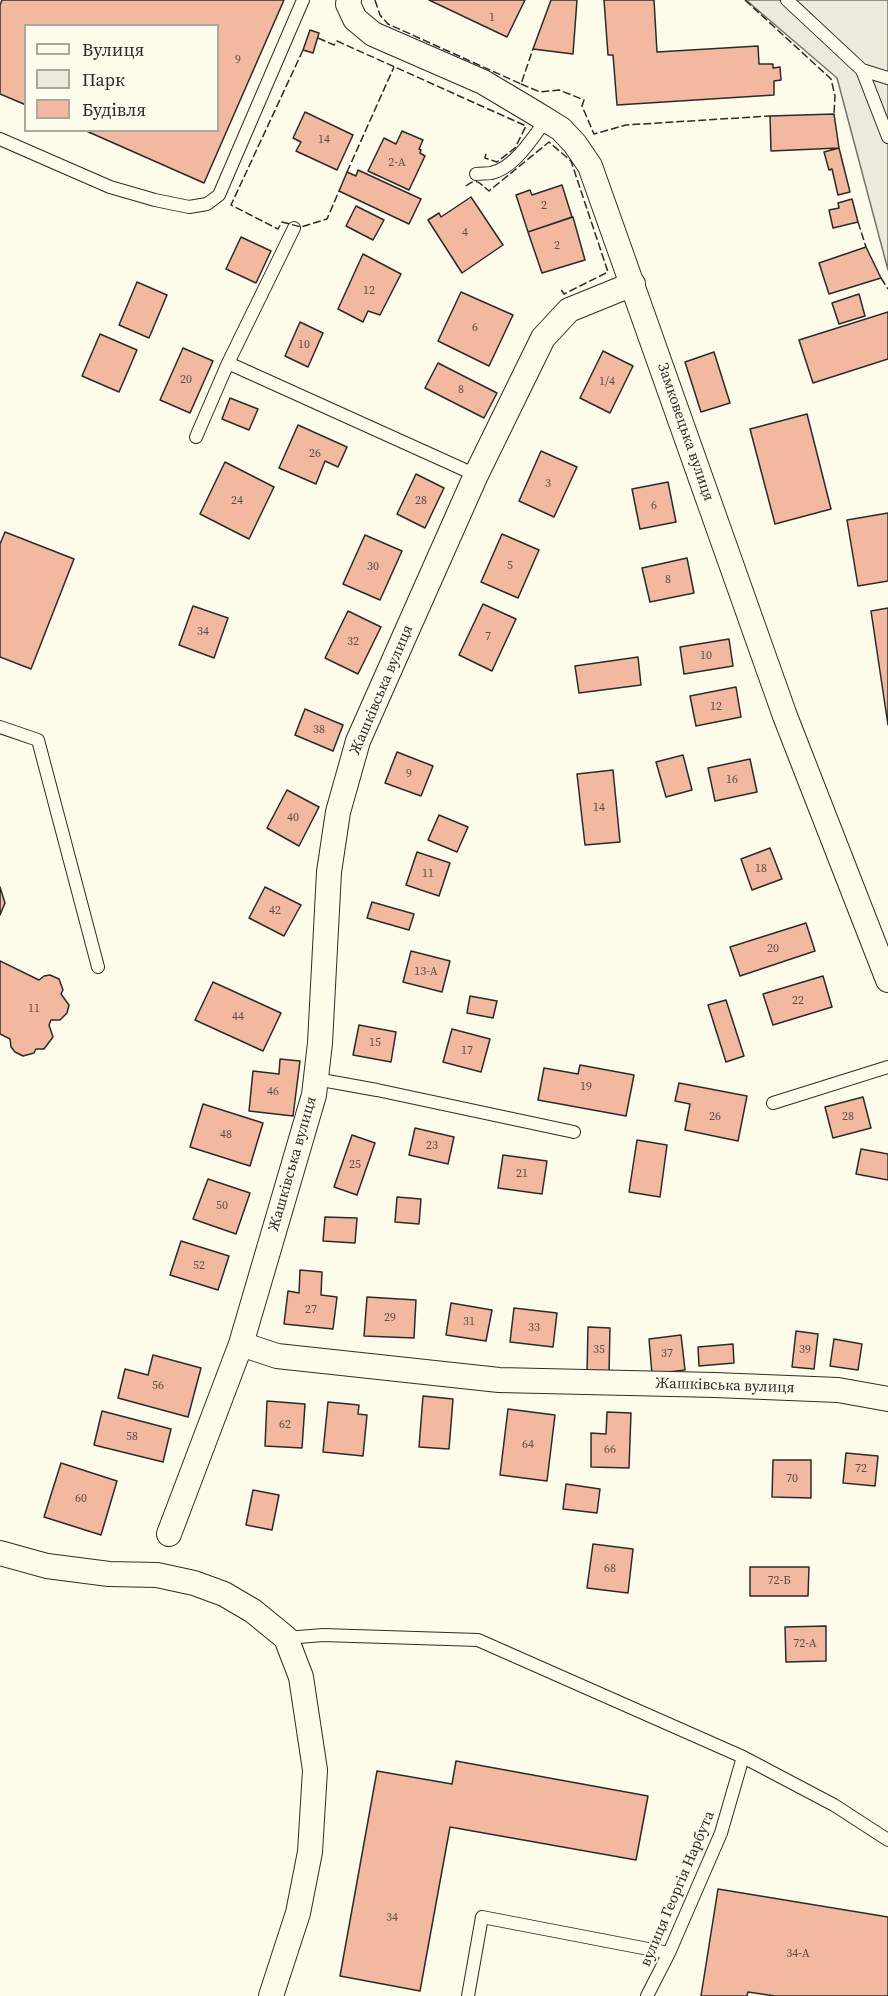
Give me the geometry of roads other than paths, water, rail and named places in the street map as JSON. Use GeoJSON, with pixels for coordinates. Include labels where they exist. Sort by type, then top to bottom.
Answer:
{"type":"FeatureCollection","features":[{"type":"Feature","properties":{"kind":"street","name":"Замковецька вулиця"},"geometry":{"type":"LineString","coordinates":[[349,0],[348,4],[355,19],[373,34],[483,82],[561,129],[590,166],[785,716],[888,980]]}},
{"type":"Feature","properties":{"kind":"street","name":"Жашківська вулиця"},"geometry":{"type":"LineString","coordinates":[[170,1534],[241,1344],[314,1095],[320,1043],[329,872],[338,812],[358,741],[476,475],[543,338],[569,310],[633,284]]}},
{"type":"Feature","properties":{"kind":"street","name":"Жашківська вулиця"},"geometry":{"type":"LineString","coordinates":[[241,1344],[277,1356],[499,1380],[827,1390],[888,1399]]}},
{"type":"Feature","properties":{"kind":"street"},"geometry":{"type":"LineString","coordinates":[[0,1553],[47,1566],[110,1574],[157,1575],[194,1583],[224,1594],[253,1611],[286,1638],[301,1677],[315,1770],[310,1852],[298,1913],[271,1996]]}},
{"type":"Feature","properties":{"kind":"lane"},"geometry":{"type":"LineString","coordinates":[[0,139],[110,187],[189,207],[207,204],[219,195],[303,0]]}},
{"type":"Feature","properties":{"kind":"lane"},"geometry":{"type":"LineString","coordinates":[[787,0],[862,70],[888,137]]}},
{"type":"Feature","properties":{"kind":"lane"},"geometry":{"type":"LineString","coordinates":[[862,70],[888,78]]}},
{"type":"Feature","properties":{"kind":"lane"},"geometry":{"type":"LineString","coordinates":[[476,174],[493,173],[510,162],[525,148],[546,120]]}},
{"type":"Feature","properties":{"kind":"lane"},"geometry":{"type":"LineString","coordinates":[[196,437],[228,363],[294,228]]}},
{"type":"Feature","properties":{"kind":"lane"},"geometry":{"type":"LineString","coordinates":[[228,363],[476,475]]}},
{"type":"Feature","properties":{"kind":"lane"},"geometry":{"type":"LineString","coordinates":[[0,727],[38,740],[98,967]]}},
{"type":"Feature","properties":{"kind":"lane"},"geometry":{"type":"LineString","coordinates":[[773,1103],[888,1067]]}},
{"type":"Feature","properties":{"kind":"lane"},"geometry":{"type":"LineString","coordinates":[[316,1079],[574,1131]]}},
{"type":"Feature","properties":{"kind":"lane"},"geometry":{"type":"LineString","coordinates":[[286,1638],[334,1635],[478,1640],[743,1757],[834,1805],[888,1840]]}},
{"type":"Feature","properties":{"kind":"lane","name":"вулиця Георгія Нарбута"},"geometry":{"type":"LineString","coordinates":[[647,1996],[669,1953],[721,1833],[743,1757]]}},
{"type":"Feature","properties":{"kind":"lane"},"geometry":{"type":"LineString","coordinates":[[468,1996],[482,1917],[669,1953]]}}]}
